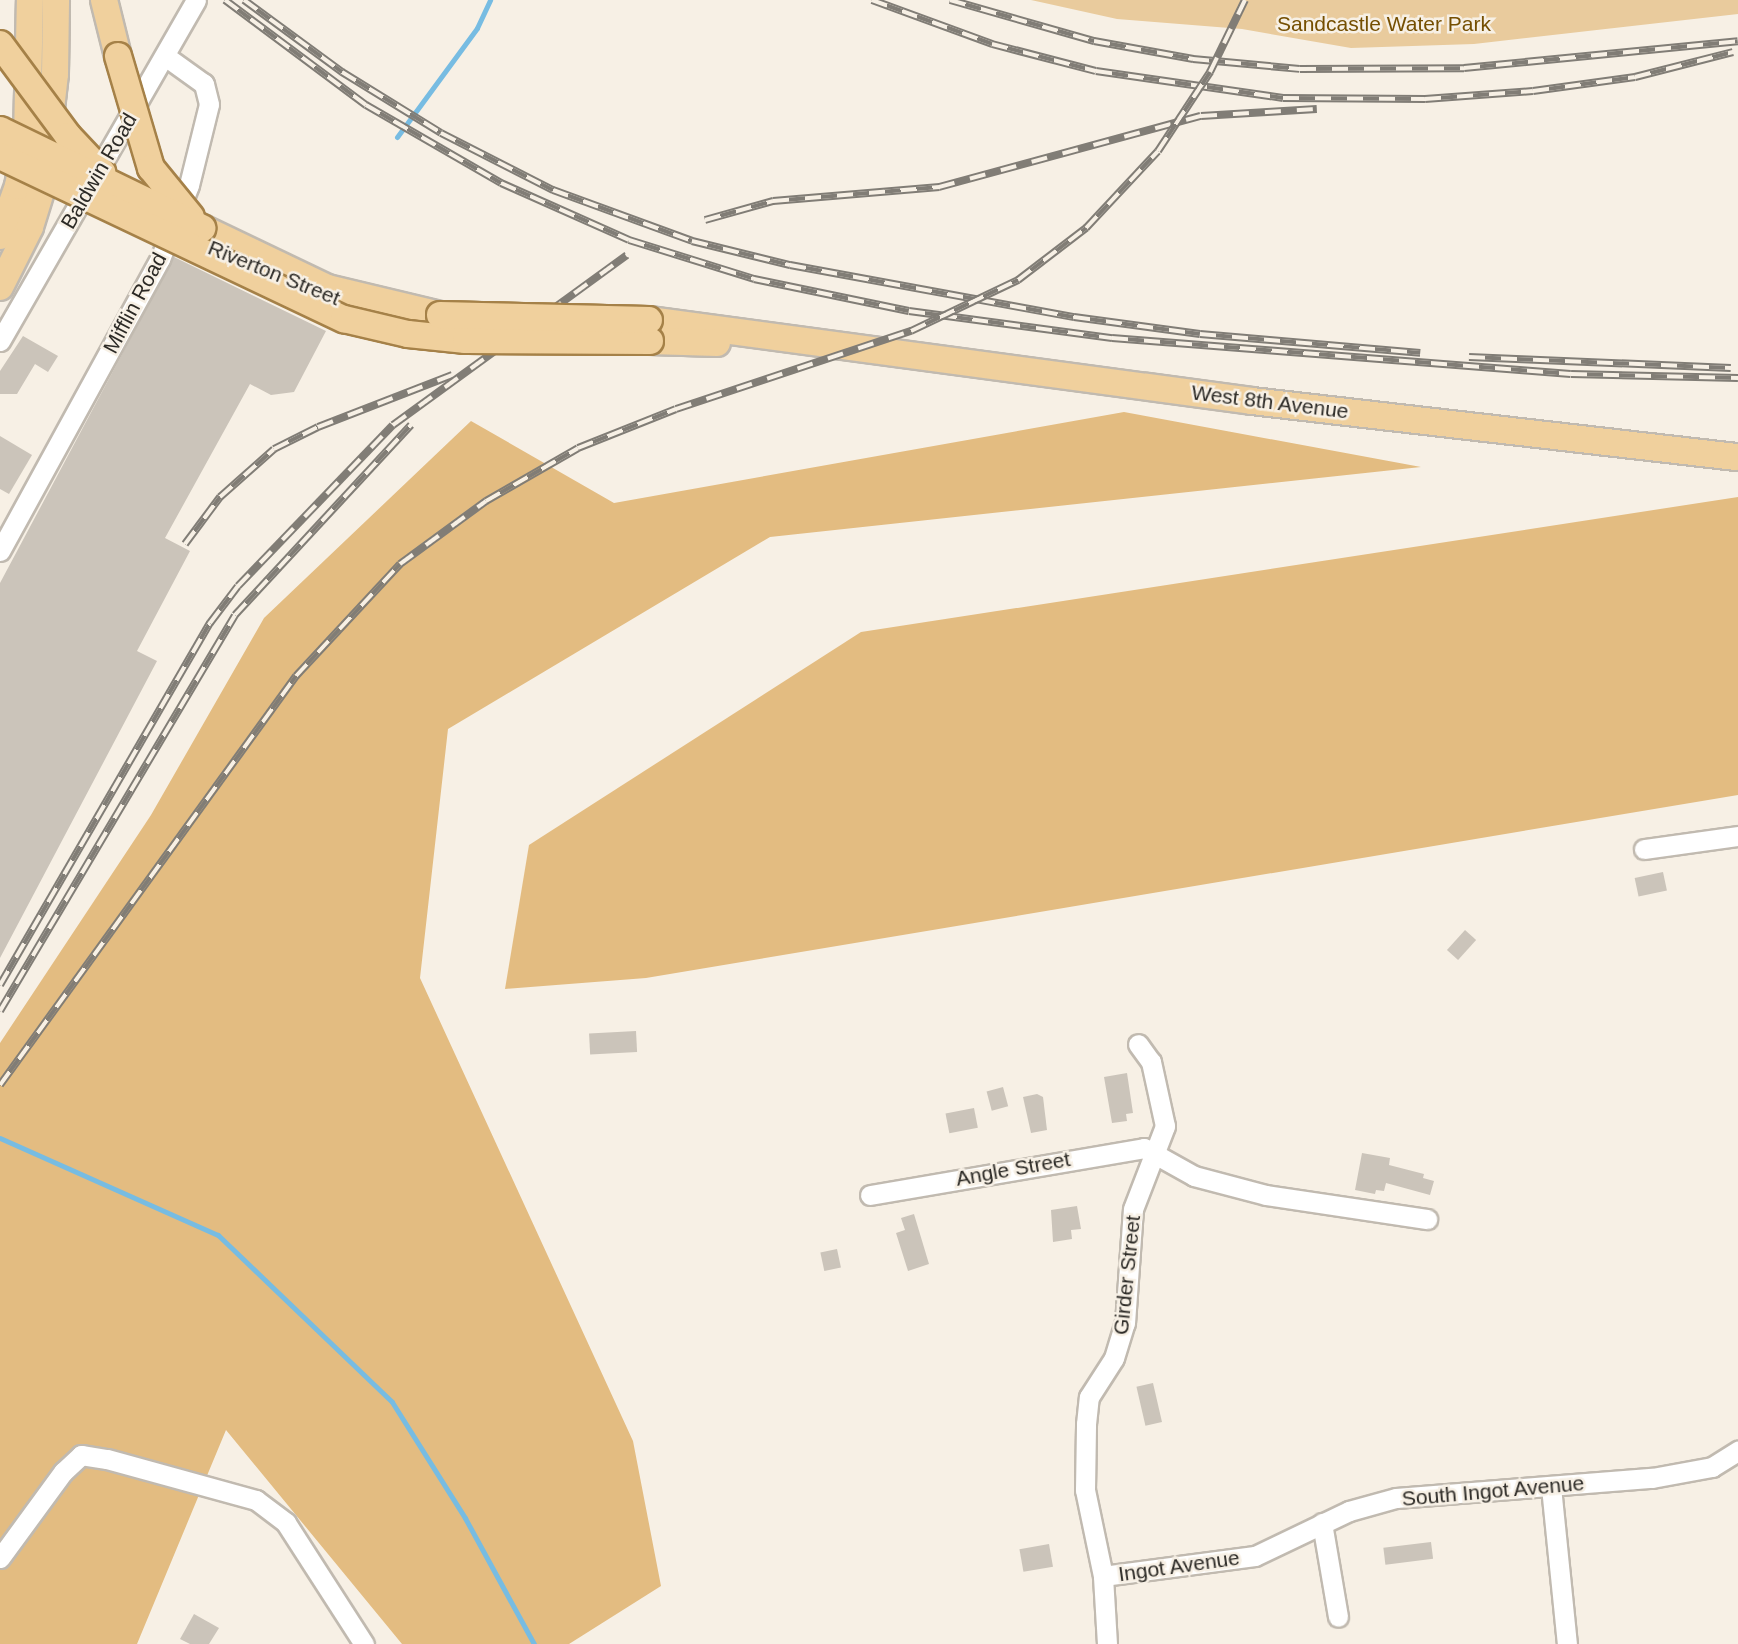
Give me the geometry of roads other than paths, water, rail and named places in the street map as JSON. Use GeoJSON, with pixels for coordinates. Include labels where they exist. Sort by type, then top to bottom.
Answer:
{"type":"FeatureCollection","features":[{"type":"Feature","properties":{"kind":"main road"},"geometry":{"type":"LineString","coordinates":[[0,236],[18,186],[27,139],[30,0]]}},
{"type":"Feature","properties":{"kind":"main road"},"geometry":{"type":"LineString","coordinates":[[0,287],[30,228],[42,188],[55,74],[56,0]]}},
{"type":"Feature","properties":{"kind":"main road"},"geometry":{"type":"LineString","coordinates":[[104,0],[151,168],[202,228]]}},
{"type":"Feature","properties":{"kind":"main road"},"geometry":{"type":"LineString","coordinates":[[0,142],[22,90],[29,39]]}},
{"type":"Feature","properties":{"kind":"main road"},"geometry":{"type":"LineString","coordinates":[[0,44],[86,157],[131,194]]}},
{"type":"Feature","properties":{"kind":"main road"},"geometry":{"type":"LineString","coordinates":[[0,130],[327,288],[398,308],[440,315],[649,330]]}},
{"type":"Feature","properties":{"kind":"main road"},"geometry":{"type":"LineString","coordinates":[[0,156],[344,318],[408,334],[466,340],[649,330]]}},
{"type":"Feature","properties":{"kind":"main road","name":"West 8th Avenue"},"geometry":{"type":"LineString","coordinates":[[649,330],[803,343],[1738,457]]}},
{"type":"Feature","properties":{"kind":"street","name":"Baldwin Road"},"geometry":{"type":"LineString","coordinates":[[0,341],[196,0]]}},
{"type":"Feature","properties":{"kind":"street","name":"Mifflin Road"},"geometry":{"type":"LineString","coordinates":[[0,551],[171,231],[189,185],[209,104],[204,84],[165,57]]}},
{"type":"Feature","properties":{"kind":"street","name":"Riverton Street"},"geometry":{"type":"LineString","coordinates":[[88,190],[171,231],[303,288],[369,310],[470,330]]}},
{"type":"Feature","properties":{"kind":"street"},"geometry":{"type":"LineString","coordinates":[[1644,849],[1738,836]]}},
{"type":"Feature","properties":{"kind":"street"},"geometry":{"type":"LineString","coordinates":[[1138,1044],[1151,1062],[1165,1126],[1156,1151],[1194,1176],[1266,1195],[1427,1219]]}},
{"type":"Feature","properties":{"kind":"street","name":"Angle Street"},"geometry":{"type":"LineString","coordinates":[[870,1195],[1007,1168],[1144,1149],[1156,1151]]}},
{"type":"Feature","properties":{"kind":"street","name":"Girder Street"},"geometry":{"type":"LineString","coordinates":[[1107,1644],[1103,1576],[1086,1490],[1089,1397],[1114,1358],[1122,1334],[1129,1228],[1156,1151]]}},
{"type":"Feature","properties":{"kind":"street","name":"South Ingot Avenue"},"geometry":{"type":"LineString","coordinates":[[1255,1556],[1322,1523],[1396,1498],[1652,1478],[1712,1467],[1738,1451]]}},
{"type":"Feature","properties":{"kind":"street"},"geometry":{"type":"LineString","coordinates":[[0,1558],[63,1472],[81,1455],[256,1500],[286,1523],[364,1644]]}},
{"type":"Feature","properties":{"kind":"street"},"geometry":{"type":"LineString","coordinates":[[1551,1487],[1567,1644]]}},
{"type":"Feature","properties":{"kind":"street"},"geometry":{"type":"LineString","coordinates":[[1322,1523],[1338,1616]]}},
{"type":"Feature","properties":{"kind":"street","name":"Ingot Avenue"},"geometry":{"type":"LineString","coordinates":[[1103,1576],[1255,1556]]}},
{"type":"Feature","properties":{"kind":"waterway"},"geometry":{"type":"LineString","coordinates":[[397,137],[477,28],[490,0]]}},
{"type":"Feature","properties":{"kind":"waterway"},"geometry":{"type":"LineString","coordinates":[[0,1138],[218,1235],[392,1402],[465,1518],[534,1644]]}},
{"type":"Feature","properties":{"kind":"railway"},"geometry":{"type":"LineString","coordinates":[[225,0],[366,105],[501,183],[629,240],[754,279],[909,311],[1112,338],[1571,374],[1738,378]]}},
{"type":"Feature","properties":{"kind":"railway"},"geometry":{"type":"LineString","coordinates":[[244,0],[342,72],[441,133],[553,190],[692,241],[790,265],[1074,317],[1200,334],[1420,353]]}},
{"type":"Feature","properties":{"kind":"railway"},"geometry":{"type":"LineString","coordinates":[[872,0],[992,44],[1096,71],[1283,98],[1425,99],[1533,91],[1635,77],[1733,52]]}},
{"type":"Feature","properties":{"kind":"railway"},"geometry":{"type":"LineString","coordinates":[[950,0],[1094,41],[1193,59],[1300,69],[1464,68],[1738,41]]}},
{"type":"Feature","properties":{"kind":"railway"},"geometry":{"type":"LineString","coordinates":[[0,1085],[296,676],[400,564],[486,501],[578,448],[676,409],[911,331],[1018,280],[1086,228],[1158,151],[1210,72],[1245,0]]}},
{"type":"Feature","properties":{"kind":"railway"},"geometry":{"type":"LineString","coordinates":[[705,220],[773,201],[939,187],[1201,116],[1317,109]]}},
{"type":"Feature","properties":{"kind":"railway"},"geometry":{"type":"LineString","coordinates":[[0,985],[210,623],[238,586],[393,425],[627,255]]}},
{"type":"Feature","properties":{"kind":"railway"},"geometry":{"type":"LineString","coordinates":[[1469,357],[1731,368]]}},
{"type":"Feature","properties":{"kind":"railway"},"geometry":{"type":"LineString","coordinates":[[185,544],[220,497],[274,449],[318,427],[452,375]]}},
{"type":"Feature","properties":{"kind":"railway"},"geometry":{"type":"LineString","coordinates":[[0,1011],[235,615],[411,425]]}},
{"type":"Feature","properties":{"kind":"park label","name":"Sandcastle Water Park"},"geometry":{"type":"Point","coordinates":[1384,24]}}]}
